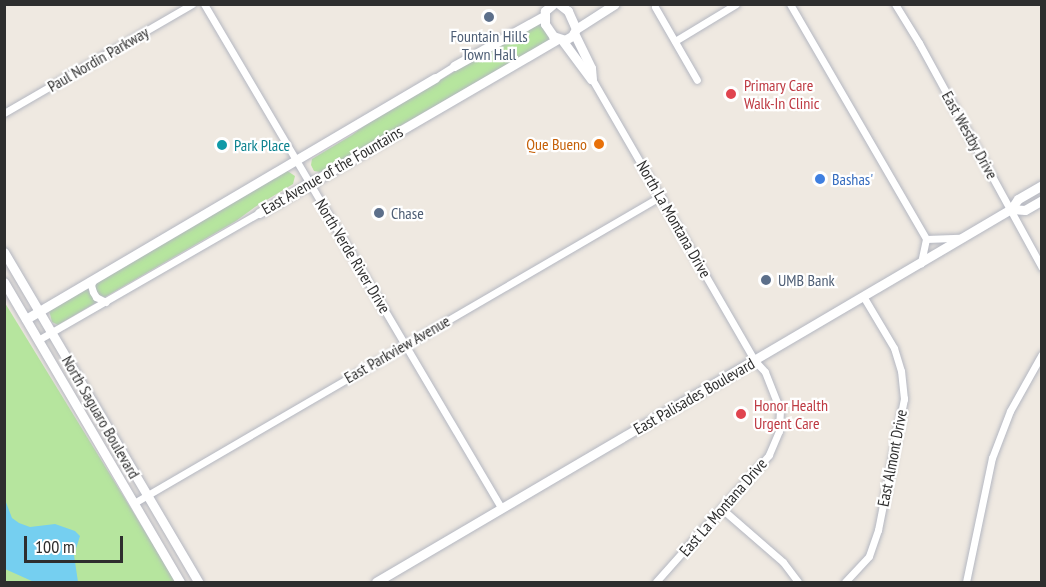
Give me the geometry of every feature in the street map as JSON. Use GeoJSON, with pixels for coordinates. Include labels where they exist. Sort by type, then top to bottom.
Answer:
{"type":"FeatureCollection","features":[{"type":"Feature","properties":{"kind":"street","name":"Paul Nordin Parkway"},"geometry":{"type":"LineString","coordinates":[[4,113],[192,4]]}},
{"type":"Feature","properties":{"kind":"street","name":"North Verde River Drive"},"geometry":{"type":"LineString","coordinates":[[204,4],[502,508]]}},
{"type":"Feature","properties":{"kind":"street","name":"East Avenue of the Fountains"},"geometry":{"type":"LineString","coordinates":[[26,319],[95,276],[435,78],[553,4]]}},
{"type":"Feature","properties":{"kind":"street"},"geometry":{"type":"LineString","coordinates":[[575,31],[615,4]]}},
{"type":"Feature","properties":{"kind":"street"},"geometry":{"type":"LineString","coordinates":[[675,41],[736,4]]}},
{"type":"Feature","properties":{"kind":"street"},"geometry":{"type":"LineString","coordinates":[[790,4],[926,239],[921,262]]}},
{"type":"Feature","properties":{"kind":"street","name":"East Westby Drive"},"geometry":{"type":"LineString","coordinates":[[895,4],[1011,209],[1041,268]]}},
{"type":"Feature","properties":{"kind":"street","name":"North La Montana Drive"},"geometry":{"type":"LineString","coordinates":[[564,5],[591,68],[592,80]]}},
{"type":"Feature","properties":{"kind":"street"},"geometry":{"type":"LineString","coordinates":[[655,7],[697,80]]}},
{"type":"Feature","properties":{"kind":"street","name":"North La Montana Drive"},"geometry":{"type":"LineString","coordinates":[[544,10],[548,30],[560,39],[592,80],[754,360]]}},
{"type":"Feature","properties":{"kind":"street","name":"East Avenue of the Fountains"},"geometry":{"type":"LineString","coordinates":[[38,340],[560,39],[569,38],[575,31]]}},
{"type":"Feature","properties":{"kind":"street","name":"East Palisades Boulevard"},"geometry":{"type":"LineString","coordinates":[[376,582],[1011,209],[1018,199],[1041,185]]}},
{"type":"Feature","properties":{"kind":"street","name":"East Parkview Avenue"},"geometry":{"type":"LineString","coordinates":[[134,503],[661,196]]}},
{"type":"Feature","properties":{"kind":"street","name":"East Palisades Boulevard"},"geometry":{"type":"LineString","coordinates":[[1011,209],[1025,210],[1041,200]]}},
{"type":"Feature","properties":{"kind":"street"},"geometry":{"type":"LineString","coordinates":[[926,239],[962,238]]}},
{"type":"Feature","properties":{"kind":"street","name":"North Saguaro Boulevard"},"geometry":{"type":"LineString","coordinates":[[4,252],[198,582]]}},
{"type":"Feature","properties":{"kind":"street"},"geometry":{"type":"LineString","coordinates":[[95,276],[91,285],[93,292],[96,297],[106,302]]}},
{"type":"Feature","properties":{"kind":"street","name":"North Saguaro Boulevard"},"geometry":{"type":"LineString","coordinates":[[4,282],[180,582]]}},
{"type":"Feature","properties":{"kind":"street","name":"East Almont Drive"},"geometry":{"type":"LineString","coordinates":[[845,582],[864,564],[875,538],[904,399],[901,371],[894,348],[863,296]]}},
{"type":"Feature","properties":{"kind":"street"},"geometry":{"type":"LineString","coordinates":[[966,582],[992,458],[1010,411],[1041,354]]}},
{"type":"Feature","properties":{"kind":"street","name":"East La Montana Drive"},"geometry":{"type":"LineString","coordinates":[[656,582],[769,455],[779,431],[780,410],[765,372],[754,360]]}},
{"type":"Feature","properties":{"kind":"street"},"geometry":{"type":"LineString","coordinates":[[722,510],[783,562],[798,582]]}},
{"type":"Feature","properties":{"kind":"green space"},"geometry":{"type":"Polygon","coordinates":[[[540,21],[552,39],[320,172],[314,171],[311,165],[312,159],[371,121],[540,21]]]}},
{"type":"Feature","properties":{"kind":"green space"},"geometry":{"type":"Polygon","coordinates":[[[286,170],[295,176],[293,184],[236,221],[105,297],[98,296],[94,284],[286,170]]]}},
{"type":"Feature","properties":{"kind":"green space"},"geometry":{"type":"Polygon","coordinates":[[[87,286],[97,302],[58,325],[52,322],[49,310],[87,286]]]}},
{"type":"Feature","properties":{"kind":"green space"},"geometry":{"type":"Polygon","coordinates":[[[5,303],[176,582],[5,582],[5,303]]]}},
{"type":"Feature","properties":{"kind":"water"},"geometry":{"type":"Polygon","coordinates":[[[4,497],[12,518],[19,523],[30,527],[55,524],[75,531],[80,536],[74,555],[78,582],[34,582],[5,569],[4,497]]]}},
{"type":"Feature","properties":{"kind":"place","name":"Fountain Hills Town Hall"},"geometry":{"type":"Point","coordinates":[489,17]}},
{"type":"Feature","properties":{"kind":"place","name":"Primary Care Walk-In Clinic"},"geometry":{"type":"Point","coordinates":[731,94]}},
{"type":"Feature","properties":{"kind":"place","name":"Que Bueno"},"geometry":{"type":"Point","coordinates":[599,144]}},
{"type":"Feature","properties":{"kind":"place","name":"Park Place"},"geometry":{"type":"Point","coordinates":[222,145]}},
{"type":"Feature","properties":{"kind":"place","name":"Bashas'"},"geometry":{"type":"Point","coordinates":[820,179]}},
{"type":"Feature","properties":{"kind":"place","name":"Chase"},"geometry":{"type":"Point","coordinates":[379,213]}},
{"type":"Feature","properties":{"kind":"place","name":"UMB Bank"},"geometry":{"type":"Point","coordinates":[766,280]}},
{"type":"Feature","properties":{"kind":"place","name":"Honor Health Urgent Care"},"geometry":{"type":"Point","coordinates":[741,414]}}]}
